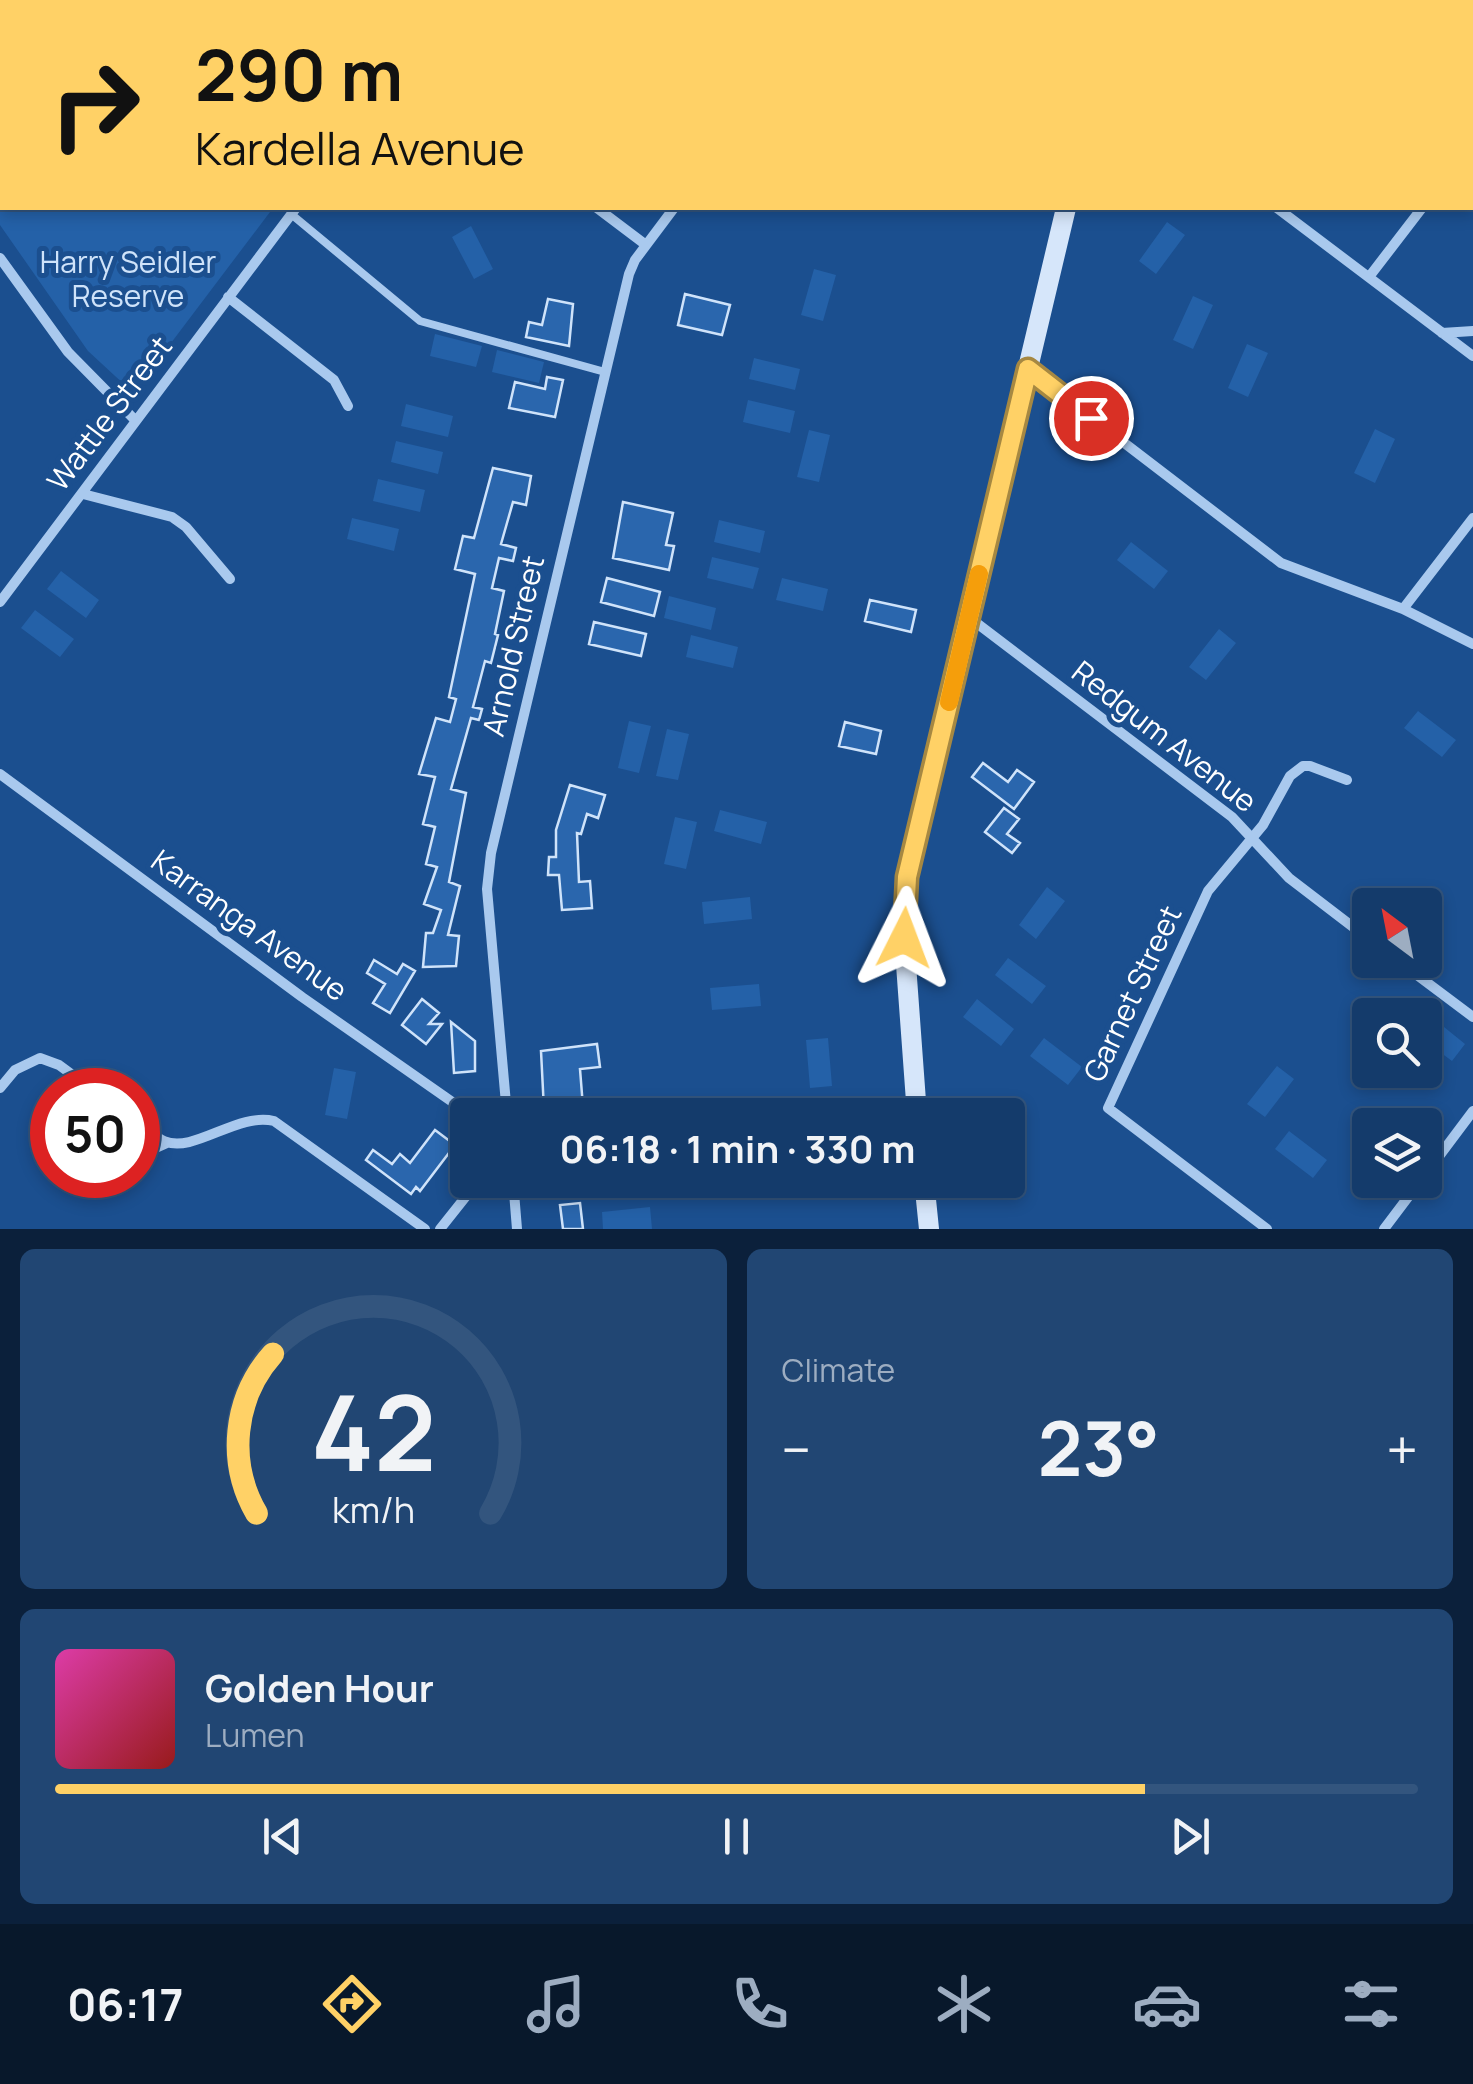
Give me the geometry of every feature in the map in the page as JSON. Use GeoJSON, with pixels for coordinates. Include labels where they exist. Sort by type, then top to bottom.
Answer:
{"type":"FeatureCollection","features":[{"type":"Feature","properties":{"kind":"main road"},"geometry":{"type":"LineString","coordinates":[[916,1098],[904,938],[907,877],[1066,210]]}},
{"type":"Feature","properties":{"kind":"main road"},"geometry":{"type":"LineString","coordinates":[[926,1198],[929,1229]]}},
{"type":"Feature","properties":{"kind":"street"},"geometry":{"type":"LineString","coordinates":[[599,210],[646,245]]}},
{"type":"Feature","properties":{"kind":"street","name":"Arnold Street"},"geometry":{"type":"LineString","coordinates":[[505,1098],[487,889],[490,853],[629,274],[672,210]]}},
{"type":"Feature","properties":{"kind":"street"},"geometry":{"type":"LineString","coordinates":[[1279,210],[1473,356]]}},
{"type":"Feature","properties":{"kind":"street"},"geometry":{"type":"LineString","coordinates":[[1369,278],[1420,210]]}},
{"type":"Feature","properties":{"kind":"street","name":"Wattle Street"},"geometry":{"type":"LineString","coordinates":[[0,602],[294,211]]}},
{"type":"Feature","properties":{"kind":"street"},"geometry":{"type":"LineString","coordinates":[[0,258],[68,352],[136,421]]}},
{"type":"Feature","properties":{"kind":"street"},"geometry":{"type":"LineString","coordinates":[[228,297],[334,380],[348,406]]}},
{"type":"Feature","properties":{"kind":"street"},"geometry":{"type":"LineString","coordinates":[[1442,333],[1473,331]]}},
{"type":"Feature","properties":{"kind":"street"},"geometry":{"type":"LineString","coordinates":[[1028,369],[1282,563],[1403,609],[1473,644]]}},
{"type":"Feature","properties":{"kind":"street"},"geometry":{"type":"LineString","coordinates":[[83,494],[172,518],[186,526],[230,578]]}},
{"type":"Feature","properties":{"kind":"street"},"geometry":{"type":"LineString","coordinates":[[1403,609],[1473,518]]}},
{"type":"Feature","properties":{"kind":"street","name":"Redgum Avenue"},"geometry":{"type":"LineString","coordinates":[[969,618],[1232,817],[1289,878],[1352,926]]}},
{"type":"Feature","properties":{"kind":"street"},"geometry":{"type":"LineString","coordinates":[[1252,838],[1296,770],[1310,766],[1347,780]]}},
{"type":"Feature","properties":{"kind":"street","name":"Karranga Avenue"},"geometry":{"type":"LineString","coordinates":[[0,774],[302,997],[450,1100]]}},
{"type":"Feature","properties":{"kind":"street","name":"Garnet Street"},"geometry":{"type":"LineString","coordinates":[[1252,838],[1208,891],[1108,1108],[1267,1229]]}},
{"type":"Feature","properties":{"kind":"street"},"geometry":{"type":"LineString","coordinates":[[1421,978],[1473,1018]]}},
{"type":"Feature","properties":{"kind":"street"},"geometry":{"type":"LineString","coordinates":[[0,1088],[15,1070],[40,1058],[63,1068]]}},
{"type":"Feature","properties":{"kind":"street"},"geometry":{"type":"LineString","coordinates":[[1442,1152],[1473,1111]]}},
{"type":"Feature","properties":{"kind":"street"},"geometry":{"type":"LineString","coordinates":[[160,1146],[190,1142],[259,1117],[274,1121],[425,1229]]}},
{"type":"Feature","properties":{"kind":"street"},"geometry":{"type":"LineString","coordinates":[[160,1138],[167,1143]]}},
{"type":"Feature","properties":{"kind":"street"},"geometry":{"type":"LineString","coordinates":[[440,1229],[465,1198]]}},
{"type":"Feature","properties":{"kind":"street"},"geometry":{"type":"LineString","coordinates":[[514,1198],[517,1229]]}},
{"type":"Feature","properties":{"kind":"street"},"geometry":{"type":"LineString","coordinates":[[1384,1229],[1407,1198]]}},
{"type":"Feature","properties":{"kind":"lane"},"geometry":{"type":"LineString","coordinates":[[294,211],[420,321],[605,372]]}},
{"type":"Feature","properties":{"kind":"green space","name":"Harry Seidler Reserve"},"geometry":{"type":"Polygon","coordinates":[[[0,210],[271,210],[137,388],[128,388],[88,351],[0,225],[0,210]]]}},
{"type":"Feature","properties":{"kind":"green space"},"geometry":{"type":"Polygon","coordinates":[[[1167,222],[1185,235],[1156,274],[1139,261],[1167,222]]]}},
{"type":"Feature","properties":{"kind":"green space"},"geometry":{"type":"Polygon","coordinates":[[[471,226],[493,269],[474,279],[452,237],[471,226]]]}},
{"type":"Feature","properties":{"kind":"green space"},"geometry":{"type":"Polygon","coordinates":[[[814,269],[836,275],[823,321],[801,315],[814,269]]]}},
{"type":"Feature","properties":{"kind":"green space"},"geometry":{"type":"Polygon","coordinates":[[[1193,296],[1213,305],[1193,349],[1173,340],[1193,296]]]}},
{"type":"Feature","properties":{"kind":"green space"},"geometry":{"type":"Polygon","coordinates":[[[435,334],[482,346],[476,367],[430,356],[435,334]]]}},
{"type":"Feature","properties":{"kind":"green space"},"geometry":{"type":"Polygon","coordinates":[[[1247,344],[1268,353],[1248,397],[1228,388],[1247,344]]]}},
{"type":"Feature","properties":{"kind":"green space"},"geometry":{"type":"Polygon","coordinates":[[[497,350],[544,362],[539,383],[492,372],[497,350]]]}},
{"type":"Feature","properties":{"kind":"green space"},"geometry":{"type":"Polygon","coordinates":[[[754,358],[800,369],[795,390],[749,379],[754,358]]]}},
{"type":"Feature","properties":{"kind":"green space"},"geometry":{"type":"Polygon","coordinates":[[[748,400],[795,411],[790,433],[743,422],[748,400]]]}},
{"type":"Feature","properties":{"kind":"green space"},"geometry":{"type":"Polygon","coordinates":[[[406,404],[453,416],[448,437],[401,426],[406,404]]]}},
{"type":"Feature","properties":{"kind":"green space"},"geometry":{"type":"Polygon","coordinates":[[[1375,429],[1395,439],[1375,483],[1354,473],[1375,429]]]}},
{"type":"Feature","properties":{"kind":"green space"},"geometry":{"type":"Polygon","coordinates":[[[809,430],[830,435],[819,482],[797,477],[809,430]]]}},
{"type":"Feature","properties":{"kind":"green space"},"geometry":{"type":"Polygon","coordinates":[[[396,441],[443,452],[438,474],[391,462],[396,441]]]}},
{"type":"Feature","properties":{"kind":"green space"},"geometry":{"type":"Polygon","coordinates":[[[378,479],[425,490],[420,512],[373,501],[378,479]]]}},
{"type":"Feature","properties":{"kind":"green space"},"geometry":{"type":"Polygon","coordinates":[[[352,518],[399,529],[394,551],[347,539],[352,518]]]}},
{"type":"Feature","properties":{"kind":"green space"},"geometry":{"type":"Polygon","coordinates":[[[719,520],[765,531],[760,553],[714,542],[719,520]]]}},
{"type":"Feature","properties":{"kind":"green space"},"geometry":{"type":"Polygon","coordinates":[[[1131,542],[1168,571],[1154,589],[1117,560],[1131,542]]]}},
{"type":"Feature","properties":{"kind":"green space"},"geometry":{"type":"Polygon","coordinates":[[[712,557],[759,568],[753,589],[707,578],[712,557]]]}},
{"type":"Feature","properties":{"kind":"green space"},"geometry":{"type":"Polygon","coordinates":[[[61,571],[99,600],[86,618],[47,589],[61,571]]]}},
{"type":"Feature","properties":{"kind":"green space"},"geometry":{"type":"Polygon","coordinates":[[[782,578],[828,589],[823,611],[776,600],[782,578]]]}},
{"type":"Feature","properties":{"kind":"green space"},"geometry":{"type":"Polygon","coordinates":[[[669,596],[716,608],[711,630],[664,618],[669,596]]]}},
{"type":"Feature","properties":{"kind":"green space"},"geometry":{"type":"Polygon","coordinates":[[[35,610],[74,639],[60,657],[21,628],[35,610]]]}},
{"type":"Feature","properties":{"kind":"green space"},"geometry":{"type":"Polygon","coordinates":[[[1219,629],[1236,643],[1206,680],[1189,667],[1219,629]]]}},
{"type":"Feature","properties":{"kind":"green space"},"geometry":{"type":"Polygon","coordinates":[[[691,635],[738,647],[733,668],[686,657],[691,635]]]}},
{"type":"Feature","properties":{"kind":"green space"},"geometry":{"type":"Polygon","coordinates":[[[1418,711],[1456,740],[1442,757],[1404,728],[1418,711]]]}},
{"type":"Feature","properties":{"kind":"green space"},"geometry":{"type":"Polygon","coordinates":[[[629,721],[651,726],[639,773],[618,768],[629,721]]]}},
{"type":"Feature","properties":{"kind":"green space"},"geometry":{"type":"Polygon","coordinates":[[[667,729],[689,734],[678,780],[656,776],[667,729]]]}},
{"type":"Feature","properties":{"kind":"green space"},"geometry":{"type":"Polygon","coordinates":[[[720,810],[767,822],[761,844],[714,831],[720,810]]]}},
{"type":"Feature","properties":{"kind":"green space"},"geometry":{"type":"Polygon","coordinates":[[[675,817],[697,822],[686,869],[664,864],[675,817]]]}},
{"type":"Feature","properties":{"kind":"green space"},"geometry":{"type":"Polygon","coordinates":[[[1047,887],[1065,901],[1036,939],[1019,925],[1047,887]]]}},
{"type":"Feature","properties":{"kind":"green space"},"geometry":{"type":"Polygon","coordinates":[[[750,897],[752,919],[704,924],[702,902],[750,897]]]}},
{"type":"Feature","properties":{"kind":"green space"},"geometry":{"type":"Polygon","coordinates":[[[1008,958],[1046,986],[1032,1004],[995,975],[1008,958]]]}},
{"type":"Feature","properties":{"kind":"green space"},"geometry":{"type":"Polygon","coordinates":[[[759,984],[761,1006],[712,1010],[710,988],[759,984]]]}},
{"type":"Feature","properties":{"kind":"green space"},"geometry":{"type":"Polygon","coordinates":[[[977,999],[1014,1029],[1001,1046],[963,1017],[977,999]]]}},
{"type":"Feature","properties":{"kind":"green space"},"geometry":{"type":"Polygon","coordinates":[[[1442,1025],[1465,1044],[1452,1061],[1442,1054],[1442,1025]]]}},
{"type":"Feature","properties":{"kind":"green space"},"geometry":{"type":"Polygon","coordinates":[[[828,1038],[832,1086],[810,1088],[806,1040],[828,1038]]]}},
{"type":"Feature","properties":{"kind":"green space"},"geometry":{"type":"Polygon","coordinates":[[[1044,1038],[1082,1067],[1068,1085],[1030,1056],[1044,1038]]]}},
{"type":"Feature","properties":{"kind":"green space"},"geometry":{"type":"Polygon","coordinates":[[[1277,1066],[1294,1079],[1265,1117],[1247,1104],[1277,1066]]]}},
{"type":"Feature","properties":{"kind":"green space"},"geometry":{"type":"Polygon","coordinates":[[[334,1068],[356,1072],[347,1119],[325,1115],[334,1068]]]}},
{"type":"Feature","properties":{"kind":"green space"},"geometry":{"type":"Polygon","coordinates":[[[1289,1131],[1327,1160],[1313,1178],[1275,1149],[1289,1131]]]}},
{"type":"Feature","properties":{"kind":"green space"},"geometry":{"type":"Polygon","coordinates":[[[650,1207],[652,1229],[603,1229],[602,1212],[650,1207]]]}},
{"type":"Feature","properties":{"kind":"building"},"geometry":{"type":"Polygon","coordinates":[[[685,294],[730,305],[722,335],[678,325],[685,294]]]}},
{"type":"Feature","properties":{"kind":"building"},"geometry":{"type":"Polygon","coordinates":[[[548,299],[573,304],[569,346],[526,337],[529,322],[542,325],[548,299]]]}},
{"type":"Feature","properties":{"kind":"building"},"geometry":{"type":"Polygon","coordinates":[[[547,377],[563,380],[555,417],[509,408],[515,382],[545,389],[547,377]]]}},
{"type":"Feature","properties":{"kind":"building"},"geometry":{"type":"Polygon","coordinates":[[[493,468],[531,476],[526,505],[513,502],[501,544],[516,548],[513,561],[499,558],[492,588],[504,591],[495,634],[498,635],[491,663],[485,661],[473,707],[482,709],[479,720],[471,718],[451,789],[466,793],[449,882],[460,886],[448,935],[459,936],[456,966],[423,967],[426,933],[433,933],[441,910],[424,904],[437,867],[426,864],[435,827],[423,824],[435,777],[419,774],[436,718],[450,722],[456,699],[449,697],[475,574],[455,569],[463,536],[474,538],[493,468]]]}},
{"type":"Feature","properties":{"kind":"building"},"geometry":{"type":"Polygon","coordinates":[[[623,502],[673,513],[666,545],[674,546],[669,570],[613,558],[623,502]]]}},
{"type":"Feature","properties":{"kind":"building"},"geometry":{"type":"Polygon","coordinates":[[[607,578],[660,592],[654,616],[601,602],[607,578]]]}},
{"type":"Feature","properties":{"kind":"building"},"geometry":{"type":"Polygon","coordinates":[[[870,600],[916,610],[911,632],[865,621],[870,600]]]}},
{"type":"Feature","properties":{"kind":"building"},"geometry":{"type":"Polygon","coordinates":[[[594,622],[646,634],[641,656],[589,644],[594,622]]]}},
{"type":"Feature","properties":{"kind":"building"},"geometry":{"type":"Polygon","coordinates":[[[845,722],[881,731],[876,754],[839,746],[845,722]]]}},
{"type":"Feature","properties":{"kind":"building"},"geometry":{"type":"Polygon","coordinates":[[[983,763],[1008,782],[1017,770],[1034,782],[1014,809],[972,777],[983,763]]]}},
{"type":"Feature","properties":{"kind":"building"},"geometry":{"type":"Polygon","coordinates":[[[570,785],[605,795],[598,818],[587,814],[581,834],[577,833],[579,882],[590,881],[592,908],[562,910],[559,875],[548,875],[549,857],[556,857],[556,830],[570,785]]]}},
{"type":"Feature","properties":{"kind":"building"},"geometry":{"type":"Polygon","coordinates":[[[1004,808],[1019,819],[1007,834],[1020,843],[1012,853],[985,832],[1004,808]]]}},
{"type":"Feature","properties":{"kind":"building"},"geometry":{"type":"Polygon","coordinates":[[[374,960],[397,974],[403,964],[415,971],[390,1013],[373,1003],[385,984],[367,973],[374,960]]]}},
{"type":"Feature","properties":{"kind":"building"},"geometry":{"type":"Polygon","coordinates":[[[422,999],[439,1013],[429,1024],[442,1024],[426,1044],[402,1025],[422,999]]]}},
{"type":"Feature","properties":{"kind":"building"},"geometry":{"type":"Polygon","coordinates":[[[451,1022],[475,1041],[475,1071],[454,1073],[451,1022]]]}},
{"type":"Feature","properties":{"kind":"building"},"geometry":{"type":"Polygon","coordinates":[[[597,1044],[600,1067],[580,1069],[582,1098],[543,1098],[541,1051],[597,1044]]]}},
{"type":"Feature","properties":{"kind":"building"},"geometry":{"type":"Polygon","coordinates":[[[435,1130],[450,1141],[450,1152],[420,1191],[416,1187],[411,1194],[366,1160],[373,1150],[392,1164],[400,1154],[410,1163],[435,1130]]]}},
{"type":"Feature","properties":{"kind":"building"},"geometry":{"type":"Polygon","coordinates":[[[580,1203],[583,1229],[563,1229],[560,1205],[580,1203]]]}},
{"type":"Feature","properties":{"kind":"slow traffic"},"geometry":{"type":"LineString","coordinates":[[949,702],[979,574]]}},
{"type":"Feature","properties":{"kind":"route"},"geometry":{"type":"LineString","coordinates":[[904,938],[907,877],[1028,369],[1091,418]]}}]}
